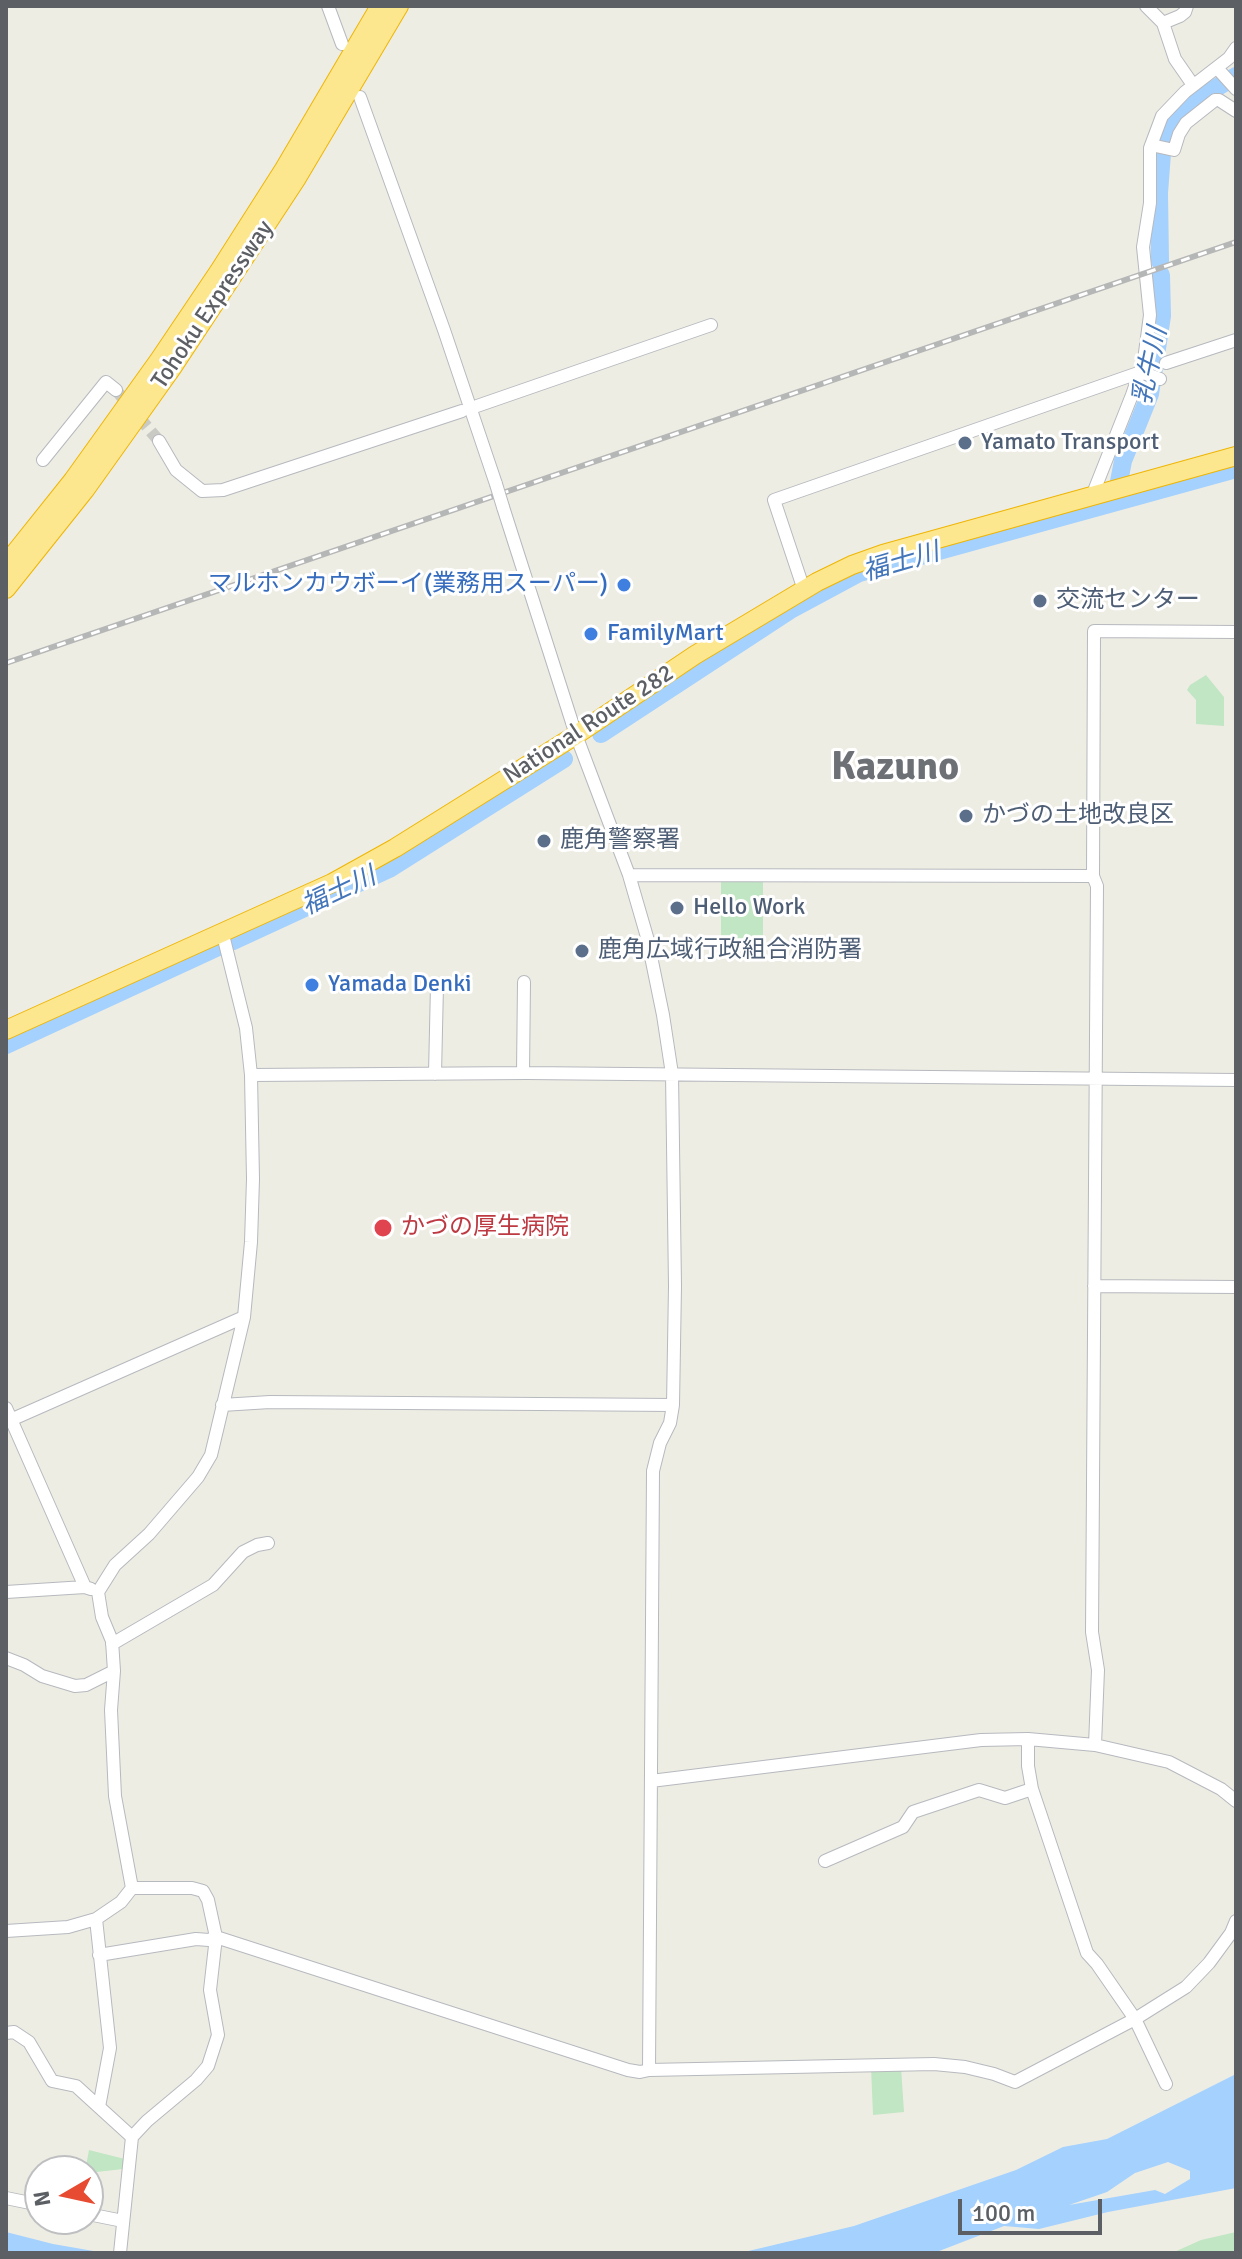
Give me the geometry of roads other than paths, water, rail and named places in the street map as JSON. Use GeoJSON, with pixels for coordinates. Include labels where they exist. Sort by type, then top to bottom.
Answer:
{"type":"FeatureCollection","features":[{"type":"Feature","properties":{"kind":"highway","name":"Tohoku Expressway"},"geometry":{"type":"LineString","coordinates":[[6,564],[73,480],[219,271],[284,169],[380,6]]}},
{"type":"Feature","properties":{"kind":"highway","name":"Tohoku Expressway"},"geometry":{"type":"LineString","coordinates":[[6,589],[85,490],[190,343],[297,178],[399,6]]}},
{"type":"Feature","properties":{"kind":"highway","name":"National Route 282"},"geometry":{"type":"LineString","coordinates":[[6,1030],[332,883],[395,848],[576,735],[695,655],[852,565],[1236,456]]}},
{"type":"Feature","properties":{"kind":"street"},"geometry":{"type":"LineString","coordinates":[[328,6],[342,44]]}},
{"type":"Feature","properties":{"kind":"street"},"geometry":{"type":"LineString","coordinates":[[1146,6],[1163,23],[1175,59],[1193,85]]}},
{"type":"Feature","properties":{"kind":"street"},"geometry":{"type":"LineString","coordinates":[[1163,23],[1180,16],[1187,6]]}},
{"type":"Feature","properties":{"kind":"street"},"geometry":{"type":"LineString","coordinates":[[1097,494],[1143,374],[1150,315],[1143,247],[1150,203],[1151,145],[1162,116],[1236,48]]}},
{"type":"Feature","properties":{"kind":"street"},"geometry":{"type":"LineString","coordinates":[[1217,68],[1234,88]]}},
{"type":"Feature","properties":{"kind":"street"},"geometry":{"type":"LineString","coordinates":[[360,97],[444,330],[576,735],[629,875],[647,937],[672,1074],[673,1405],[653,1471],[649,2070]]}},
{"type":"Feature","properties":{"kind":"street"},"geometry":{"type":"LineString","coordinates":[[1151,145],[1174,150],[1186,123],[1215,100],[1236,111]]}},
{"type":"Feature","properties":{"kind":"street"},"geometry":{"type":"LineString","coordinates":[[477,406],[711,325]]}},
{"type":"Feature","properties":{"kind":"street"},"geometry":{"type":"LineString","coordinates":[[1166,363],[1236,340]]}},
{"type":"Feature","properties":{"kind":"street"},"geometry":{"type":"LineString","coordinates":[[804,590],[774,500],[1143,374],[1160,379]]}},
{"type":"Feature","properties":{"kind":"street"},"geometry":{"type":"LineString","coordinates":[[43,460],[106,382],[116,390]]}},
{"type":"Feature","properties":{"kind":"street"},"geometry":{"type":"LineString","coordinates":[[159,441],[176,470],[202,491],[223,490],[462,411]]}},
{"type":"Feature","properties":{"kind":"street"},"geometry":{"type":"LineString","coordinates":[[1095,1745],[1098,1670],[1092,1632],[1097,886],[1093,876],[1094,631],[1236,632]]}},
{"type":"Feature","properties":{"kind":"street"},"geometry":{"type":"LineString","coordinates":[[629,875],[1093,876]]}},
{"type":"Feature","properties":{"kind":"street"},"geometry":{"type":"LineString","coordinates":[[6,1592],[92,1589],[149,1534],[198,1477],[211,1455],[244,1317],[253,1179],[251,1075],[246,1028],[222,931]]}},
{"type":"Feature","properties":{"kind":"street"},"geometry":{"type":"LineString","coordinates":[[523,1073],[524,982]]}},
{"type":"Feature","properties":{"kind":"street"},"geometry":{"type":"LineString","coordinates":[[435,1074],[437,985]]}},
{"type":"Feature","properties":{"kind":"street"},"geometry":{"type":"LineString","coordinates":[[251,1075],[523,1073],[1236,1080]]}},
{"type":"Feature","properties":{"kind":"street"},"geometry":{"type":"LineString","coordinates":[[1094,1286],[1236,1287]]}},
{"type":"Feature","properties":{"kind":"street"},"geometry":{"type":"LineString","coordinates":[[6,1931],[68,1927],[96,1919],[121,1902],[132,1888],[115,1796],[112,1644],[92,1589],[8,1417],[244,1317]]}},
{"type":"Feature","properties":{"kind":"street"},"geometry":{"type":"LineString","coordinates":[[222,1405],[270,1402],[673,1405]]}},
{"type":"Feature","properties":{"kind":"street"},"geometry":{"type":"LineString","coordinates":[[112,1644],[213,1585],[243,1552],[268,1543]]}},
{"type":"Feature","properties":{"kind":"street"},"geometry":{"type":"LineString","coordinates":[[6,1658],[42,1676],[75,1686],[86,1685],[114,1671]]}},
{"type":"Feature","properties":{"kind":"street"},"geometry":{"type":"LineString","coordinates":[[651,1781],[981,1740],[1028,1739],[1095,1745],[1169,1762],[1221,1789],[1236,1801]]}},
{"type":"Feature","properties":{"kind":"street"},"geometry":{"type":"LineString","coordinates":[[1028,1739],[1032,1789],[1087,1953],[1135,2019],[1166,2084]]}},
{"type":"Feature","properties":{"kind":"street"},"geometry":{"type":"LineString","coordinates":[[825,1861],[903,1827],[913,1812],[979,1790],[1005,1798],[1032,1789]]}},
{"type":"Feature","properties":{"kind":"street"},"geometry":{"type":"LineString","coordinates":[[120,2253],[132,2137],[208,2066],[218,2035],[210,1990],[216,1937],[203,1891],[192,1888],[132,1888]]}},
{"type":"Feature","properties":{"kind":"street"},"geometry":{"type":"LineString","coordinates":[[96,1919],[110,2048],[99,2107]]}},
{"type":"Feature","properties":{"kind":"street"},"geometry":{"type":"LineString","coordinates":[[99,1955],[216,1937],[640,2072],[934,2064],[965,2067],[1015,2082],[1135,2019],[1186,1987],[1209,1963],[1236,1921]]}},
{"type":"Feature","properties":{"kind":"street"},"geometry":{"type":"LineString","coordinates":[[6,2033],[14,2032],[29,2042],[52,2081],[76,2086],[132,2137]]}},
{"type":"Feature","properties":{"kind":"street"},"geometry":{"type":"LineString","coordinates":[[104,2217],[123,2221]]}},
{"type":"Feature","properties":{"kind":"water"},"geometry":{"type":"Polygon","coordinates":[[[1236,2074],[1236,2188],[1108,2212],[1039,2229],[1004,2226],[934,2253],[740,2253],[854,2226],[1016,2170],[1063,2147],[1107,2139],[1236,2074]],[[1168,2162],[1135,2173],[1107,2192],[1069,2205],[1155,2190],[1165,2194],[1190,2179],[1190,2171],[1168,2162]]]}},
{"type":"Feature","properties":{"kind":"water"},"geometry":{"type":"Polygon","coordinates":[[[6,2232],[53,2244],[105,2253],[6,2253],[6,2232]]]}},
{"type":"Feature","properties":{"kind":"waterway","name":"乳牛川"},"geometry":{"type":"LineString","coordinates":[[1160,261],[1159,193],[1162,153],[1168,133],[1194,101],[1236,76]]}},
{"type":"Feature","properties":{"kind":"waterway","name":"乳牛川"},"geometry":{"type":"LineString","coordinates":[[1115,502],[1123,461],[1150,394],[1162,316],[1161,275]]}},
{"type":"Feature","properties":{"kind":"waterway","name":"福士川"},"geometry":{"type":"LineString","coordinates":[[601,734],[792,609],[859,573],[1236,469]]}},
{"type":"Feature","properties":{"kind":"waterway","name":"福士川"},"geometry":{"type":"LineString","coordinates":[[233,941],[391,868],[564,759]]}},
{"type":"Feature","properties":{"kind":"waterway","name":"福士川"},"geometry":{"type":"LineString","coordinates":[[6,1045],[218,947]]}},
{"type":"Feature","properties":{"kind":"tunnel"},"geometry":{"type":"LineString","coordinates":[[116,390],[159,441]]}},
{"type":"Feature","properties":{"kind":"railway"},"geometry":{"type":"LineString","coordinates":[[6,663],[1236,242]]}},
{"type":"Feature","properties":{"kind":"place","name":"Yamato Transport"},"geometry":{"type":"Point","coordinates":[965,443]}},
{"type":"Feature","properties":{"kind":"place","name":"マルホンカウボーイ(業務用スーパー)"},"geometry":{"type":"Point","coordinates":[624,585]}},
{"type":"Feature","properties":{"kind":"place","name":"交流センター"},"geometry":{"type":"Point","coordinates":[1040,601]}},
{"type":"Feature","properties":{"kind":"place","name":"FamilyMart"},"geometry":{"type":"Point","coordinates":[591,634]}},
{"type":"Feature","properties":{"kind":"place","name":"かづの土地改良区"},"geometry":{"type":"Point","coordinates":[966,816]}},
{"type":"Feature","properties":{"kind":"place","name":"鹿角警察署"},"geometry":{"type":"Point","coordinates":[544,841]}},
{"type":"Feature","properties":{"kind":"place","name":"Hello Work"},"geometry":{"type":"Point","coordinates":[677,908]}},
{"type":"Feature","properties":{"kind":"place","name":"鹿角広域行政組合消防署"},"geometry":{"type":"Point","coordinates":[582,951]}},
{"type":"Feature","properties":{"kind":"place","name":"Yamada Denki"},"geometry":{"type":"Point","coordinates":[312,985]}},
{"type":"Feature","properties":{"kind":"place","name":"かづの厚生病院"},"geometry":{"type":"Point","coordinates":[383,1228]}},
{"type":"Feature","properties":{"kind":"district","name":"Kazuno"},"geometry":{"type":"Point","coordinates":[895,768]}}]}
